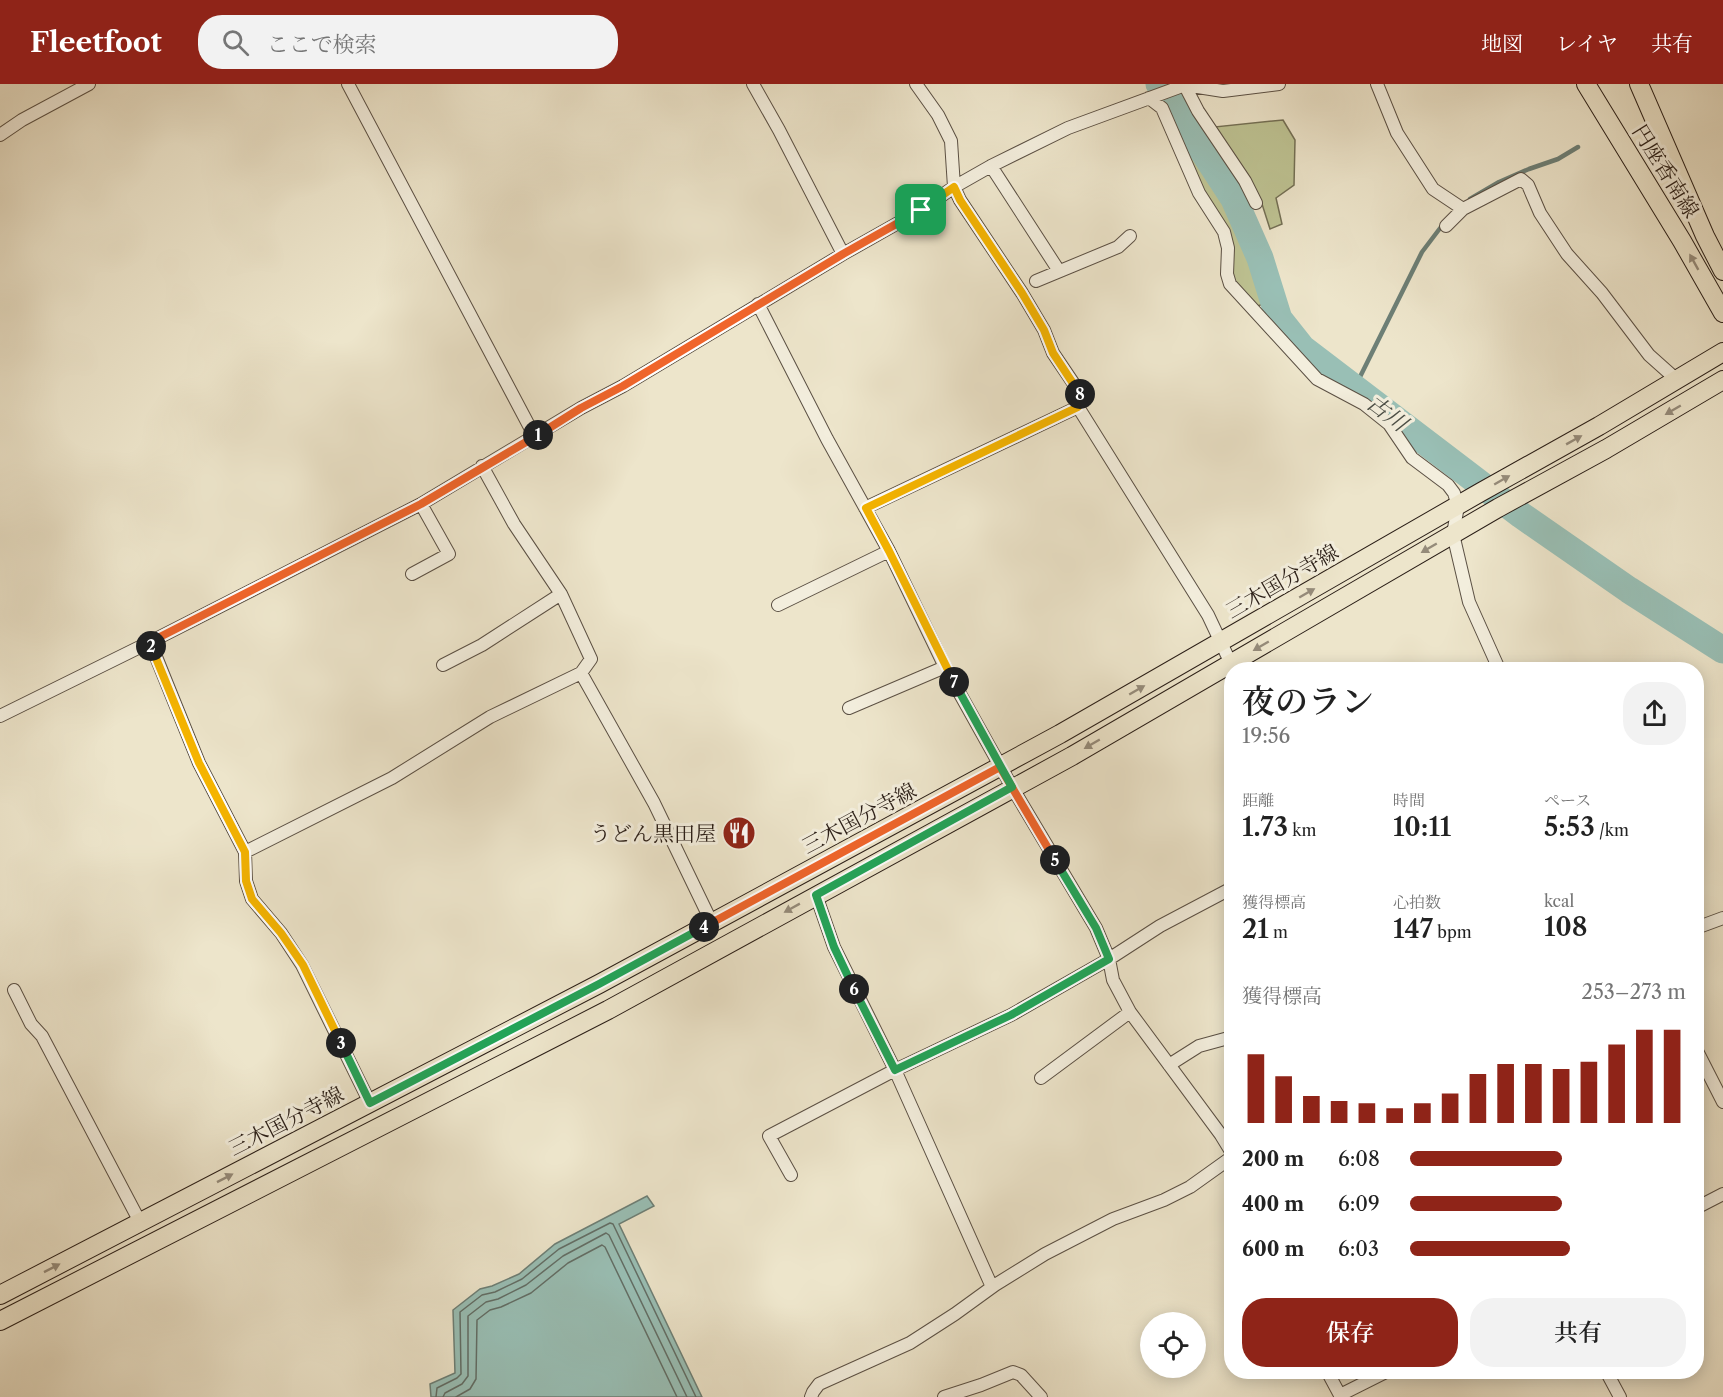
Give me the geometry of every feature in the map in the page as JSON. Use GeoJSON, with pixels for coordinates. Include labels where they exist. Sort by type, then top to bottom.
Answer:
{"type":"FeatureCollection","features":[{"type":"Feature","properties":{"kind":"main road","name":"円座香南線"},"geometry":{"type":"LineString","coordinates":[[1586,84],[1723,313]]}},
{"type":"Feature","properties":{"kind":"main road","name":"円座香南線"},"geometry":{"type":"LineString","coordinates":[[1639,84],[1705,236],[1723,271]]}},
{"type":"Feature","properties":{"kind":"main road","name":"三木国分寺線"},"geometry":{"type":"LineString","coordinates":[[0,1295],[588,990],[1000,767],[1599,426],[1723,352]]}},
{"type":"Feature","properties":{"kind":"main road"},"geometry":{"type":"LineString","coordinates":[[1239,662],[1453,534],[1606,449],[1723,380]]}},
{"type":"Feature","properties":{"kind":"main road"},"geometry":{"type":"LineString","coordinates":[[0,1321],[609,1010],[1224,670]]}},
{"type":"Feature","properties":{"kind":"street"},"geometry":{"type":"LineString","coordinates":[[0,135],[22,120],[89,84]]}},
{"type":"Feature","properties":{"kind":"street"},"geometry":{"type":"LineString","coordinates":[[348,84],[535,437]]}},
{"type":"Feature","properties":{"kind":"street"},"geometry":{"type":"LineString","coordinates":[[753,84],[843,254]]}},
{"type":"Feature","properties":{"kind":"street"},"geometry":{"type":"LineString","coordinates":[[0,716],[421,504],[482,466],[623,386],[758,304],[921,210],[954,187],[991,166],[1068,128],[1182,86],[1223,91],[1279,84]]}},
{"type":"Feature","properties":{"kind":"street"},"geometry":{"type":"LineString","coordinates":[[1377,84],[1397,133],[1433,189],[1462,209]]}},
{"type":"Feature","properties":{"kind":"street"},"geometry":{"type":"LineString","coordinates":[[866,508],[1078,407],[1082,396],[1053,353],[1044,330],[1022,293],[960,200],[954,187],[951,141],[938,115],[918,85]]}},
{"type":"Feature","properties":{"kind":"street"},"geometry":{"type":"LineString","coordinates":[[1182,86],[1245,181],[1256,203]]}},
{"type":"Feature","properties":{"kind":"street"},"geometry":{"type":"LineString","coordinates":[[1153,97],[1162,108],[1199,193],[1224,232],[1228,248],[1227,274],[1230,284],[1317,380],[1364,404],[1389,424],[1412,458],[1448,485],[1454,494],[1458,506],[1453,534],[1469,602],[1496,662]]}},
{"type":"Feature","properties":{"kind":"street"},"geometry":{"type":"LineString","coordinates":[[991,166],[1059,271]]}},
{"type":"Feature","properties":{"kind":"street"},"geometry":{"type":"LineString","coordinates":[[1446,226],[1462,209],[1521,179],[1528,185],[1540,213],[1567,254],[1602,293],[1649,355],[1677,380]]}},
{"type":"Feature","properties":{"kind":"street"},"geometry":{"type":"LineString","coordinates":[[1036,281],[1118,247],[1130,236]]}},
{"type":"Feature","properties":{"kind":"street"},"geometry":{"type":"LineString","coordinates":[[758,304],[827,439],[889,551],[945,667],[1000,767],[1096,928],[1109,959],[1113,980],[1130,1012],[1224,1140]]}},
{"type":"Feature","properties":{"kind":"street"},"geometry":{"type":"LineString","coordinates":[[1078,407],[1208,615],[1230,662]]}},
{"type":"Feature","properties":{"kind":"street"},"geometry":{"type":"LineString","coordinates":[[245,852],[392,778],[490,717],[581,673],[591,659],[561,594],[514,524],[482,466]]}},
{"type":"Feature","properties":{"kind":"street"},"geometry":{"type":"LineString","coordinates":[[412,574],[449,554],[421,504]]}},
{"type":"Feature","properties":{"kind":"street"},"geometry":{"type":"LineString","coordinates":[[778,605],[889,551]]}},
{"type":"Feature","properties":{"kind":"street"},"geometry":{"type":"LineString","coordinates":[[443,665],[482,645],[561,594]]}},
{"type":"Feature","properties":{"kind":"street"},"geometry":{"type":"LineString","coordinates":[[150,642],[199,763],[245,852],[246,881],[252,899],[281,933],[303,965],[370,1103]]}},
{"type":"Feature","properties":{"kind":"street"},"geometry":{"type":"LineString","coordinates":[[849,708],[945,667]]}},
{"type":"Feature","properties":{"kind":"street"},"geometry":{"type":"LineString","coordinates":[[581,673],[654,803],[712,923]]}},
{"type":"Feature","properties":{"kind":"street"},"geometry":{"type":"LineString","coordinates":[[791,1175],[769,1136],[895,1070],[1011,1015],[1109,959],[1160,926],[1224,892]]}},
{"type":"Feature","properties":{"kind":"street"},"geometry":{"type":"LineString","coordinates":[[816,895],[834,947],[895,1070],[992,1287]]}},
{"type":"Feature","properties":{"kind":"street"},"geometry":{"type":"LineString","coordinates":[[1704,925],[1723,918]]}},
{"type":"Feature","properties":{"kind":"street"},"geometry":{"type":"LineString","coordinates":[[14,990],[31,1024],[48,1047],[140,1222]]}},
{"type":"Feature","properties":{"kind":"street"},"geometry":{"type":"LineString","coordinates":[[1041,1078],[1130,1012]]}},
{"type":"Feature","properties":{"kind":"street"},"geometry":{"type":"LineString","coordinates":[[1169,1065],[1199,1046],[1224,1039]]}},
{"type":"Feature","properties":{"kind":"street"},"geometry":{"type":"LineString","coordinates":[[1704,1072],[1723,1102]]}},
{"type":"Feature","properties":{"kind":"street"},"geometry":{"type":"LineString","coordinates":[[811,1397],[819,1384],[910,1343],[1045,1254],[1113,1219],[1164,1200],[1190,1187],[1224,1161]]}},
{"type":"Feature","properties":{"kind":"street"},"geometry":{"type":"LineString","coordinates":[[1704,1204],[1723,1194]]}},
{"type":"Feature","properties":{"kind":"street"},"geometry":{"type":"LineString","coordinates":[[944,1397],[981,1385],[1013,1371],[1021,1375],[1041,1397]]}},
{"type":"Feature","properties":{"kind":"street"},"geometry":{"type":"LineString","coordinates":[[1331,1379],[1340,1396],[1373,1379]]}},
{"type":"Feature","properties":{"kind":"street"},"geometry":{"type":"LineString","coordinates":[[1610,1379],[1620,1397]]}},
{"type":"Feature","properties":{"kind":"green space"},"geometry":{"type":"Polygon","coordinates":[[[1283,120],[1295,140],[1294,185],[1276,198],[1282,224],[1270,229],[1253,186],[1214,127],[1283,120]]]}},
{"type":"Feature","properties":{"kind":"green space"},"geometry":{"type":"Polygon","coordinates":[[[1190,150],[1228,196],[1236,212],[1264,304],[1254,307],[1234,283],[1230,271],[1232,246],[1184,153],[1190,150]]]}},
{"type":"Feature","properties":{"kind":"water"},"geometry":{"type":"Polygon","coordinates":[[[647,1196],[654,1206],[619,1224],[702,1397],[431,1397],[430,1384],[455,1373],[453,1310],[480,1289],[519,1274],[555,1244],[647,1196]]]}},
{"type":"Feature","properties":{"kind":"waterway","name":"古川"},"geometry":{"type":"LineString","coordinates":[[1159,84],[1234,199],[1260,258],[1279,319],[1302,348],[1521,515],[1629,590],[1723,650]]}},
{"type":"Feature","properties":{"kind":"waterway"},"geometry":{"type":"LineString","coordinates":[[1470,199],[1499,182],[1558,159],[1578,147]]}},
{"type":"Feature","properties":{"kind":"waterway"},"geometry":{"type":"LineString","coordinates":[[1354,389],[1422,252],[1444,223]]}},
{"type":"Feature","properties":{"kind":"place","name":"うどん黒田屋"},"geometry":{"type":"Point","coordinates":[739,833]}},
{"type":"Feature","properties":{"kind":"route"},"geometry":{"type":"LineString","coordinates":[[921,210],[758,304],[623,386],[482,466],[421,504],[150,642],[199,763],[245,852],[246,881],[252,899],[281,933],[303,965],[370,1103],[599,984],[1000,767],[1012,787],[1096,928],[1109,959],[1011,1015],[895,1070],[834,947],[816,895],[1012,787],[945,667],[866,508],[1078,407],[1082,396],[1053,353],[1044,330],[1022,293],[960,200],[954,187],[921,210]]}}]}
